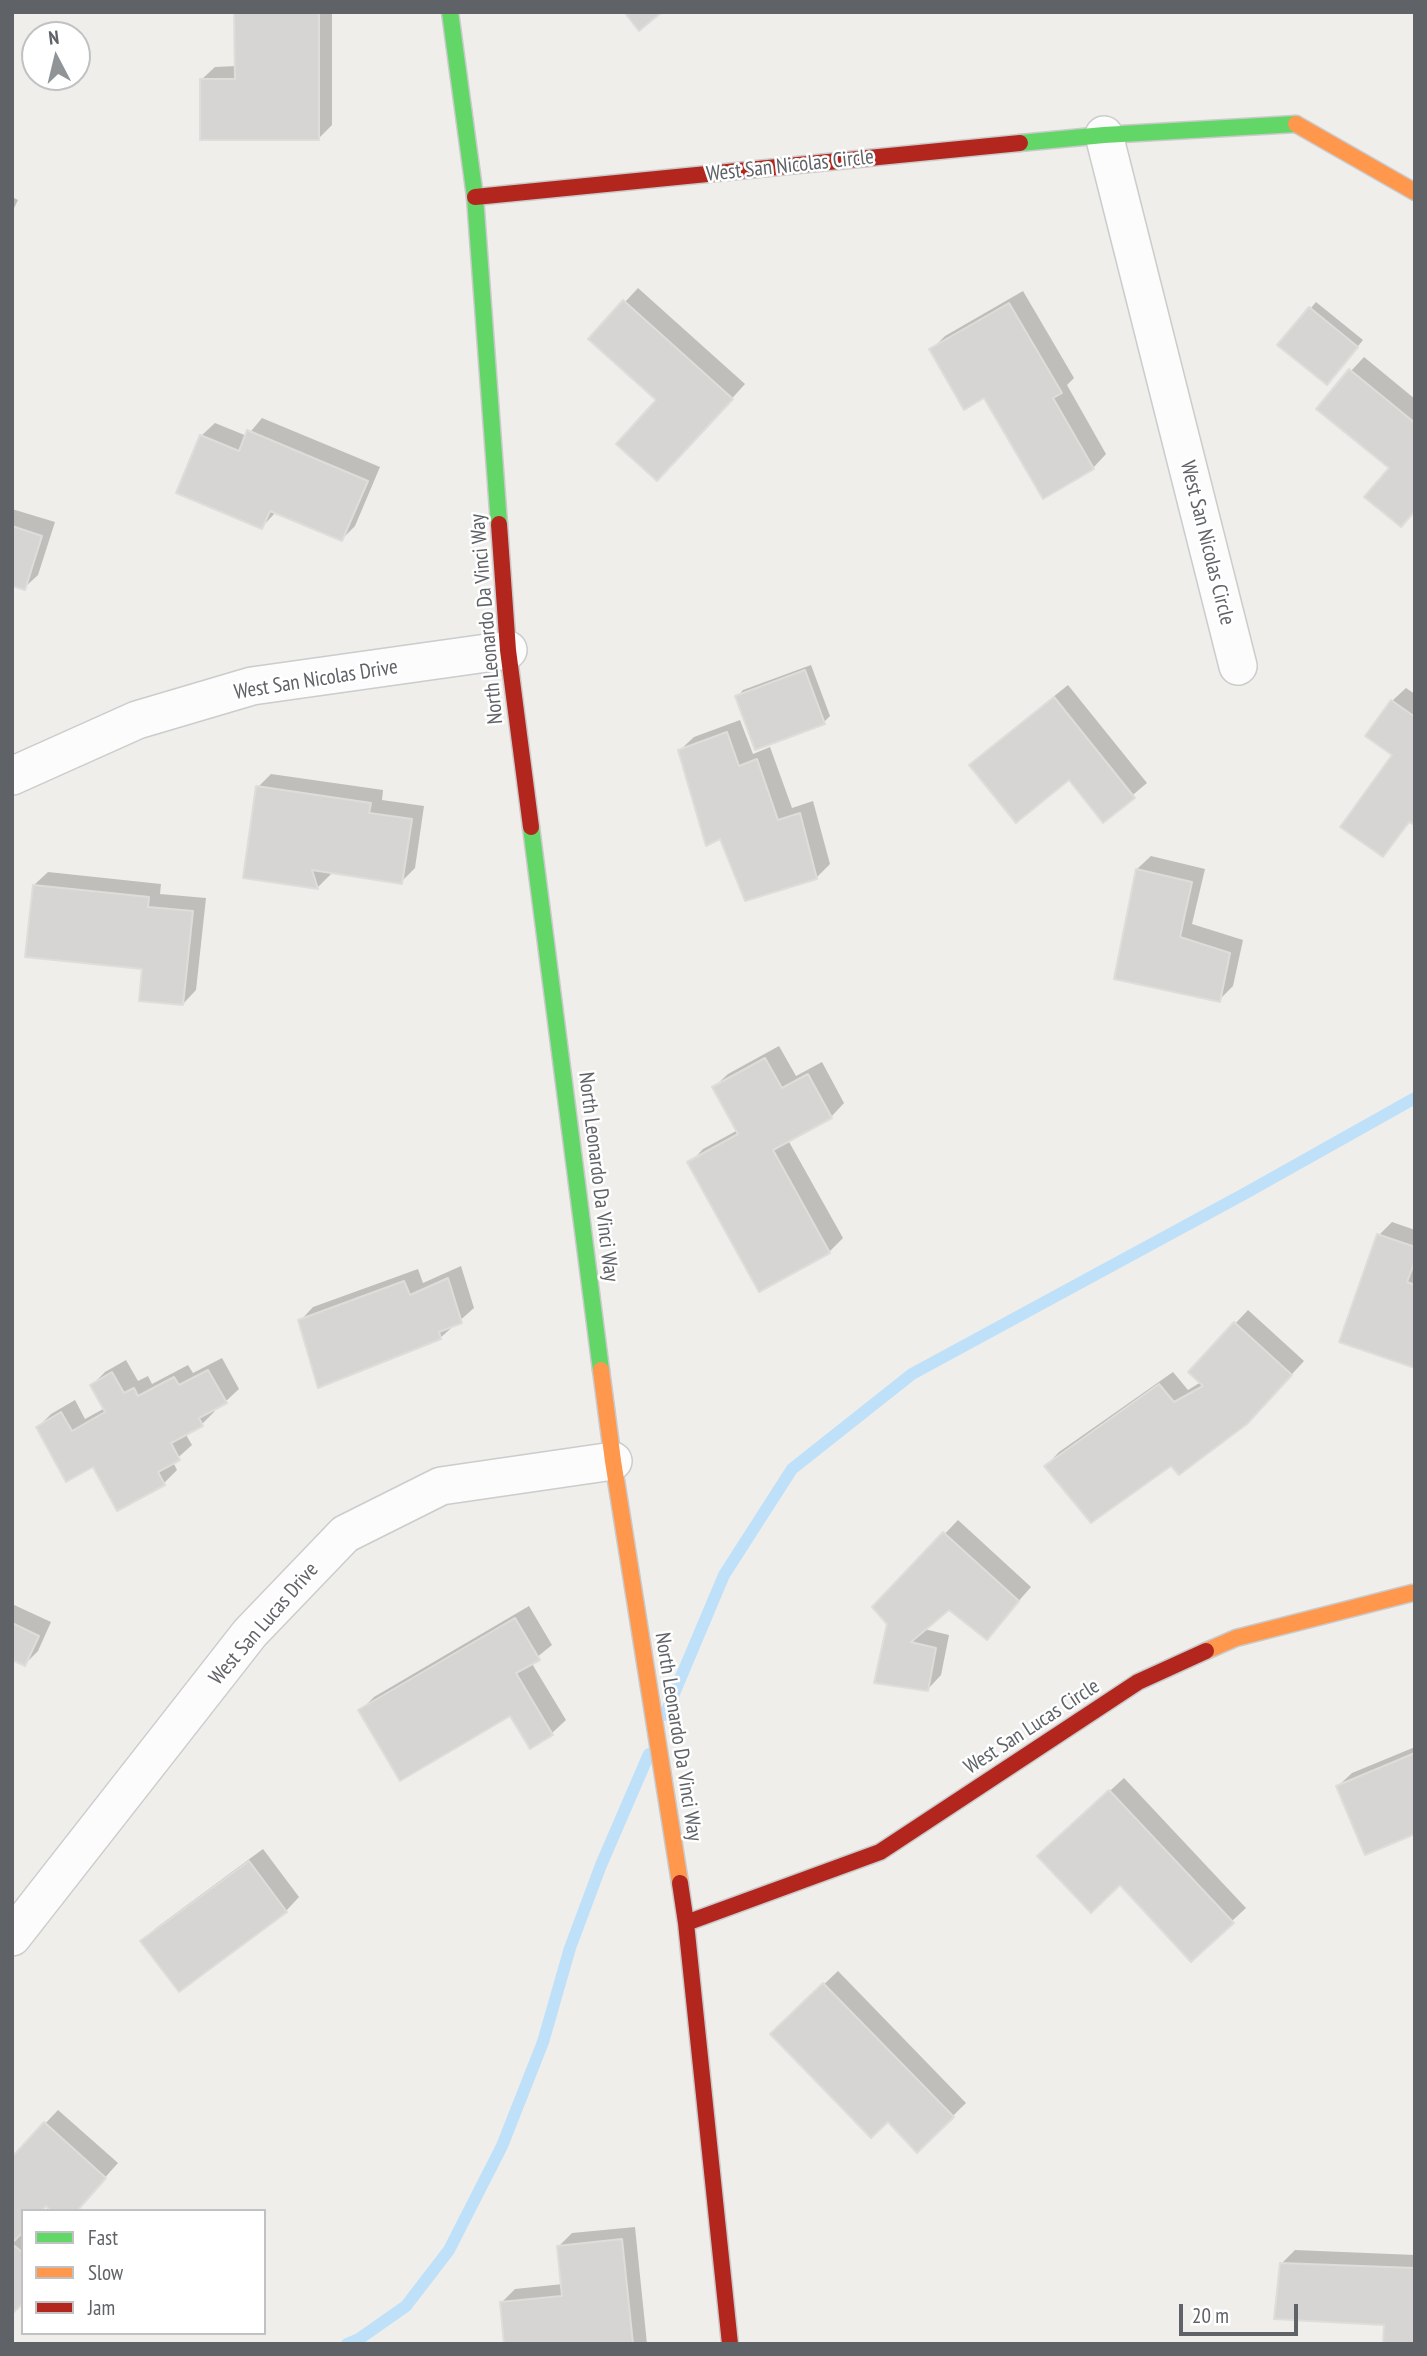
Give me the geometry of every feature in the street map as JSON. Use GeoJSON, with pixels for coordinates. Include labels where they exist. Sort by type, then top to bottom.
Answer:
{"type":"FeatureCollection","features":[{"type":"Feature","properties":{"kind":"street","name":"North Leonardo Da Vinci Way"},"geometry":{"type":"LineString","coordinates":[[450,12],[475,197],[508,650],[613,1461],[686,1923],[730,2344]]}},
{"type":"Feature","properties":{"kind":"street","name":"West San Nicolas Circle"},"geometry":{"type":"LineString","coordinates":[[475,197],[1104,135],[1297,124],[1415,192]]}},
{"type":"Feature","properties":{"kind":"street","name":"West San Nicolas Circle"},"geometry":{"type":"LineString","coordinates":[[1104,135],[1238,666]]}},
{"type":"Feature","properties":{"kind":"street","name":"West San Nicolas Drive"},"geometry":{"type":"LineString","coordinates":[[12,776],[138,720],[252,687],[508,650]]}},
{"type":"Feature","properties":{"kind":"street","name":"West San Lucas Drive"},"geometry":{"type":"LineString","coordinates":[[12,1937],[250,1633],[345,1534],[440,1486],[613,1461]]}},
{"type":"Feature","properties":{"kind":"street","name":"West San Lucas Circle"},"geometry":{"type":"LineString","coordinates":[[686,1923],[880,1852],[1138,1682],[1236,1638],[1412,1593]]}},
{"type":"Feature","properties":{"kind":"building"},"geometry":{"type":"Polygon","coordinates":[[[234,12],[319,12],[319,140],[200,140],[200,79],[235,79],[234,12]]]}},
{"type":"Feature","properties":{"kind":"building"},"geometry":{"type":"Polygon","coordinates":[[[624,12],[662,12],[639,31],[624,12]]]}},
{"type":"Feature","properties":{"kind":"building"},"geometry":{"type":"Polygon","coordinates":[[[623,300],[733,399],[657,481],[616,444],[656,400],[588,339],[623,300]]]}},
{"type":"Feature","properties":{"kind":"building"},"geometry":{"type":"Polygon","coordinates":[[[1009,303],[1062,393],[1053,398],[1094,469],[1043,499],[984,398],[964,410],[929,349],[1009,303]]]}},
{"type":"Feature","properties":{"kind":"building"},"geometry":{"type":"Polygon","coordinates":[[[1309,307],[1358,347],[1327,385],[1277,345],[1309,307]]]}},
{"type":"Feature","properties":{"kind":"building"},"geometry":{"type":"Polygon","coordinates":[[[1349,369],[1415,423],[1415,511],[1401,527],[1364,497],[1389,468],[1316,409],[1349,369]]]}},
{"type":"Feature","properties":{"kind":"building"},"geometry":{"type":"Polygon","coordinates":[[[247,430],[368,481],[342,541],[270,511],[262,529],[176,493],[200,435],[239,451],[247,430]]]}},
{"type":"Feature","properties":{"kind":"building"},"geometry":{"type":"Polygon","coordinates":[[[12,526],[42,536],[25,590],[12,586],[12,526]]]}},
{"type":"Feature","properties":{"kind":"building"},"geometry":{"type":"Polygon","coordinates":[[[805,670],[825,724],[755,750],[735,696],[805,670]]]}},
{"type":"Feature","properties":{"kind":"building"},"geometry":{"type":"Polygon","coordinates":[[[1054,697],[1135,798],[1103,823],[1069,780],[1016,823],[969,765],[1054,697]]]}},
{"type":"Feature","properties":{"kind":"building"},"geometry":{"type":"Polygon","coordinates":[[[1391,700],[1415,717],[1415,825],[1409,822],[1383,857],[1340,827],[1392,755],[1365,736],[1391,700]]]}},
{"type":"Feature","properties":{"kind":"building"},"geometry":{"type":"Polygon","coordinates":[[[727,732],[739,766],[757,759],[778,820],[800,813],[817,879],[745,901],[720,839],[706,846],[678,750],[727,732]]]}},
{"type":"Feature","properties":{"kind":"building"},"geometry":{"type":"Polygon","coordinates":[[[256,786],[371,803],[369,813],[412,819],[402,884],[312,870],[318,889],[243,878],[256,786]]]}},
{"type":"Feature","properties":{"kind":"building"},"geometry":{"type":"Polygon","coordinates":[[[1136,869],[1192,882],[1180,937],[1230,953],[1220,1002],[1114,979],[1136,869]]]}},
{"type":"Feature","properties":{"kind":"building"},"geometry":{"type":"Polygon","coordinates":[[[33,885],[149,897],[148,907],[193,911],[183,1005],[139,1001],[142,969],[25,957],[33,885]]]}},
{"type":"Feature","properties":{"kind":"building"},"geometry":{"type":"Polygon","coordinates":[[[765,1058],[782,1088],[808,1074],[832,1118],[773,1150],[830,1253],[759,1292],[687,1162],[738,1134],[712,1087],[765,1058]]]}},
{"type":"Feature","properties":{"kind":"building"},"geometry":{"type":"Polygon","coordinates":[[[1377,1234],[1415,1247],[1415,1261],[1407,1282],[1415,1285],[1415,1368],[1339,1342],[1377,1234]]]}},
{"type":"Feature","properties":{"kind":"building"},"geometry":{"type":"Polygon","coordinates":[[[448,1278],[462,1323],[439,1332],[441,1339],[318,1388],[298,1320],[404,1281],[410,1295],[448,1278]]]}},
{"type":"Feature","properties":{"kind":"building"},"geometry":{"type":"Polygon","coordinates":[[[1234,1322],[1292,1375],[1247,1424],[1179,1475],[1171,1466],[1091,1523],[1044,1466],[1159,1384],[1174,1402],[1203,1386],[1188,1372],[1234,1322]]]}},
{"type":"Feature","properties":{"kind":"building"},"geometry":{"type":"Polygon","coordinates":[[[208,1370],[227,1403],[199,1418],[203,1426],[171,1443],[180,1460],[158,1472],[165,1485],[117,1511],[93,1467],[66,1482],[36,1427],[61,1412],[72,1431],[105,1412],[90,1385],[112,1372],[124,1393],[134,1388],[138,1396],[174,1377],[179,1385],[208,1370]]]}},
{"type":"Feature","properties":{"kind":"building"},"geometry":{"type":"Polygon","coordinates":[[[943,1532],[1019,1601],[987,1640],[949,1610],[911,1642],[936,1648],[928,1691],[874,1683],[887,1624],[872,1607],[943,1532]]]}},
{"type":"Feature","properties":{"kind":"building"},"geometry":{"type":"Polygon","coordinates":[[[515,1618],[540,1660],[516,1673],[553,1735],[530,1749],[510,1716],[400,1781],[358,1710],[515,1618]]]}},
{"type":"Feature","properties":{"kind":"building"},"geometry":{"type":"Polygon","coordinates":[[[12,1623],[39,1636],[25,1666],[12,1660],[12,1623]]]}},
{"type":"Feature","properties":{"kind":"building"},"geometry":{"type":"Polygon","coordinates":[[[1415,1753],[1415,1834],[1365,1855],[1336,1786],[1415,1753]]]}},
{"type":"Feature","properties":{"kind":"building"},"geometry":{"type":"Polygon","coordinates":[[[1109,1790],[1234,1923],[1191,1962],[1120,1885],[1091,1913],[1037,1856],[1109,1790]]]}},
{"type":"Feature","properties":{"kind":"building"},"geometry":{"type":"Polygon","coordinates":[[[249,1861],[287,1912],[179,1992],[140,1941],[249,1861]]]}},
{"type":"Feature","properties":{"kind":"building"},"geometry":{"type":"Polygon","coordinates":[[[823,1983],[954,2117],[917,2153],[888,2122],[871,2138],[770,2034],[823,1983]]]}},
{"type":"Feature","properties":{"kind":"building"},"geometry":{"type":"Polygon","coordinates":[[[44,2122],[106,2178],[79,2209],[49,2209],[46,2206],[43,2209],[21,2209],[21,2234],[12,2243],[12,2157],[44,2122]]]}},
{"type":"Feature","properties":{"kind":"building"},"geometry":{"type":"Polygon","coordinates":[[[622,2239],[633,2344],[504,2344],[500,2302],[562,2296],[557,2246],[622,2239]]]}},
{"type":"Feature","properties":{"kind":"building"},"geometry":{"type":"Polygon","coordinates":[[[12,2244],[21,2251],[21,2305],[12,2314],[12,2244]]]}},
{"type":"Feature","properties":{"kind":"building"},"geometry":{"type":"Polygon","coordinates":[[[1280,2263],[1415,2268],[1415,2344],[1383,2344],[1384,2325],[1274,2319],[1280,2263]]]}},
{"type":"Feature","properties":{"kind":"waterway"},"geometry":{"type":"LineString","coordinates":[[665,1715],[724,1575],[792,1469],[912,1374],[1415,1098]]}},
{"type":"Feature","properties":{"kind":"waterway"},"geometry":{"type":"LineString","coordinates":[[347,2344],[359,2339],[406,2306],[449,2250],[502,2146],[543,2042],[570,1948],[601,1865],[649,1754]]}},
{"type":"Feature","properties":{"kind":"traffic: fast"},"geometry":{"type":"LineString","coordinates":[[450,12],[475,197],[499,524]]}},
{"type":"Feature","properties":{"kind":"traffic: fast"},"geometry":{"type":"LineString","coordinates":[[1020,143],[1104,135],[1296,124]]}},
{"type":"Feature","properties":{"kind":"traffic: fast"},"geometry":{"type":"LineString","coordinates":[[531,827],[601,1370]]}},
{"type":"Feature","properties":{"kind":"traffic: slow"},"geometry":{"type":"LineString","coordinates":[[1296,124],[1415,192]]}},
{"type":"Feature","properties":{"kind":"traffic: slow"},"geometry":{"type":"LineString","coordinates":[[601,1370],[680,1883]]}},
{"type":"Feature","properties":{"kind":"traffic: slow"},"geometry":{"type":"LineString","coordinates":[[1206,1651],[1236,1638],[1412,1593]]}},
{"type":"Feature","properties":{"kind":"traffic: jam"},"geometry":{"type":"LineString","coordinates":[[475,197],[1020,143]]}},
{"type":"Feature","properties":{"kind":"traffic: jam"},"geometry":{"type":"LineString","coordinates":[[499,524],[508,650],[531,827]]}},
{"type":"Feature","properties":{"kind":"traffic: jam"},"geometry":{"type":"LineString","coordinates":[[686,1923],[880,1852],[1138,1682],[1206,1651]]}},
{"type":"Feature","properties":{"kind":"traffic: jam"},"geometry":{"type":"LineString","coordinates":[[680,1883],[730,2344]]}}]}
